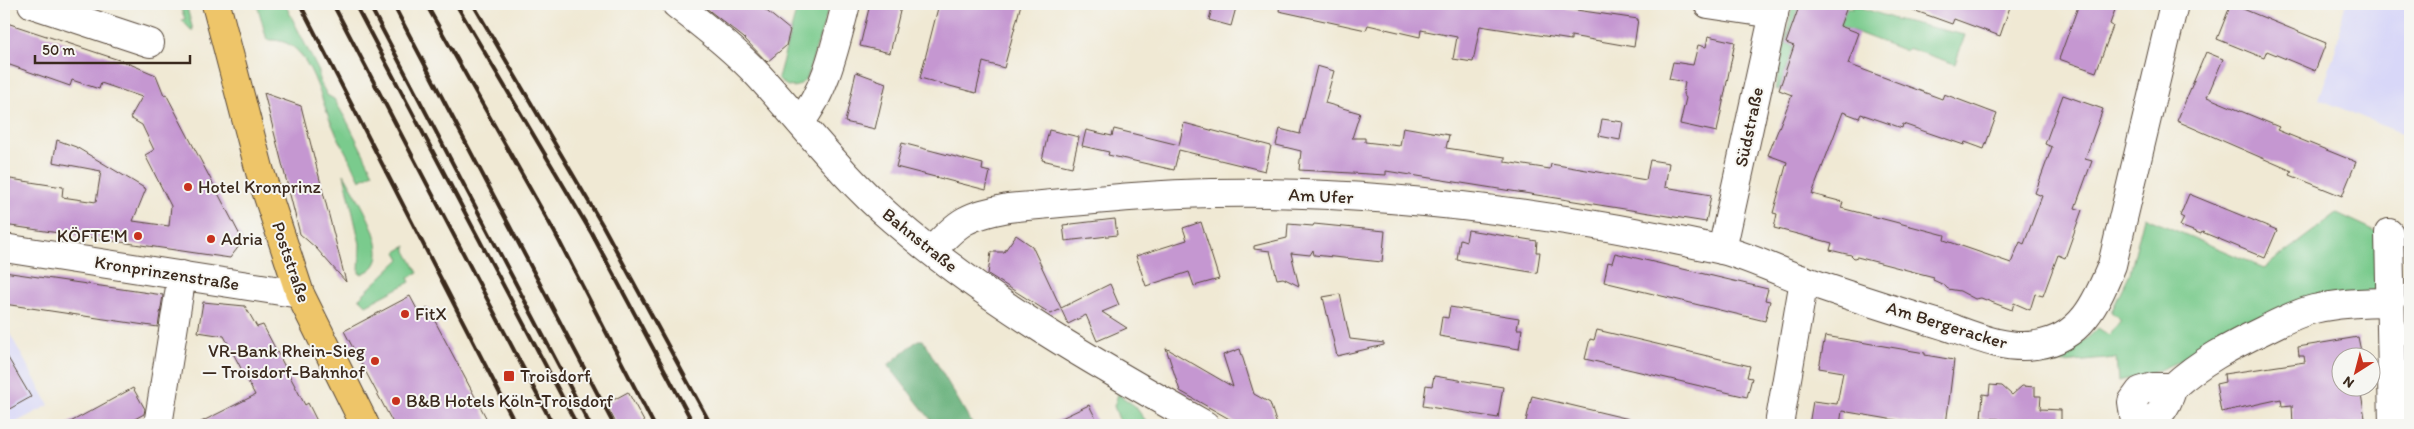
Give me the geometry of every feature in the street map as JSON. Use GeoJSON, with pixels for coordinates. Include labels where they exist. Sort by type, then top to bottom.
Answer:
{"type":"FeatureCollection","features":[{"type":"Feature","properties":{"kind":"main road","name":"Poststraße"},"geometry":{"type":"LineString","coordinates":[[216,4],[260,172],[300,294],[364,425]]}},
{"type":"Feature","properties":{"kind":"street"},"geometry":{"type":"LineString","coordinates":[[32,4],[150,43]]}},
{"type":"Feature","properties":{"kind":"street","name":"Bahnstraße"},"geometry":{"type":"LineString","coordinates":[[676,4],[728,46],[758,75],[864,192],[892,219],[932,251],[1038,326],[1189,421]]}},
{"type":"Feature","properties":{"kind":"street"},"geometry":{"type":"LineString","coordinates":[[800,122],[811,108],[819,90],[846,4]]}},
{"type":"Feature","properties":{"kind":"street"},"geometry":{"type":"LineString","coordinates":[[1708,4],[1775,9]]}},
{"type":"Feature","properties":{"kind":"street","name":"Am Bergeracker"},"geometry":{"type":"LineString","coordinates":[[1722,250],[1804,280],[2010,346],[2038,345],[2068,334],[2090,312],[2112,265],[2174,4]]}},
{"type":"Feature","properties":{"kind":"street","name":"Südstraße"},"geometry":{"type":"LineString","coordinates":[[1722,250],[1775,9]]}},
{"type":"Feature","properties":{"kind":"street","name":"Am Ufer"},"geometry":{"type":"LineString","coordinates":[[932,251],[959,223],[976,215],[1008,208],[1186,194],[1249,193],[1348,197],[1495,210],[1611,228],[1722,250]]}},
{"type":"Feature","properties":{"kind":"street"},"geometry":{"type":"LineString","coordinates":[[2389,233],[2398,313],[2393,425]]}},
{"type":"Feature","properties":{"kind":"street","name":"Kronprinzenstraße"},"geometry":{"type":"LineString","coordinates":[[4,248],[182,274],[300,294]]}},
{"type":"Feature","properties":{"kind":"street"},"geometry":{"type":"LineString","coordinates":[[158,425],[182,274]]}},
{"type":"Feature","properties":{"kind":"street"},"geometry":{"type":"LineString","coordinates":[[1779,425],[1804,280]]}},
{"type":"Feature","properties":{"kind":"street"},"geometry":{"type":"LineString","coordinates":[[2173,387],[2192,370],[2219,352],[2290,318],[2312,310],[2337,305],[2398,313]]}},
{"type":"Feature","properties":{"kind":"shaded area"},"geometry":{"type":"Polygon","coordinates":[[[2345,4],[2410,4],[2410,137],[2319,99],[2336,49],[2345,4]]]}},
{"type":"Feature","properties":{"kind":"shaded area"},"geometry":{"type":"Polygon","coordinates":[[[4,323],[49,405],[11,425],[4,425],[4,323]]]}},
{"type":"Feature","properties":{"kind":"green space"},"geometry":{"type":"Polygon","coordinates":[[[179,4],[186,4],[193,30],[182,20],[185,19],[179,4]]]}},
{"type":"Feature","properties":{"kind":"green space"},"geometry":{"type":"Polygon","coordinates":[[[257,4],[285,4],[319,72],[319,80],[327,95],[334,99],[348,123],[373,173],[360,180],[329,118],[314,77],[306,62],[298,51],[290,45],[282,41],[267,40],[257,4]]]}},
{"type":"Feature","properties":{"kind":"green space"},"geometry":{"type":"Polygon","coordinates":[[[798,4],[830,4],[807,77],[800,84],[793,87],[785,85],[778,78],[798,4]]]}},
{"type":"Feature","properties":{"kind":"green space"},"geometry":{"type":"Polygon","coordinates":[[[1793,4],[1799,4],[1786,43],[1794,46],[1779,90],[1775,89],[1793,4]]]}},
{"type":"Feature","properties":{"kind":"green space"},"geometry":{"type":"Polygon","coordinates":[[[1853,5],[1895,19],[1965,35],[1955,64],[1908,48],[1906,51],[1840,26],[1847,7],[1852,9],[1853,5]]]}},
{"type":"Feature","properties":{"kind":"green space"},"geometry":{"type":"Polygon","coordinates":[[[344,174],[369,219],[377,246],[378,257],[374,266],[361,274],[359,273],[360,244],[344,174]]]}},
{"type":"Feature","properties":{"kind":"green space"},"geometry":{"type":"Polygon","coordinates":[[[2337,213],[2380,233],[2380,288],[2191,356],[2150,374],[2118,381],[2116,358],[2042,365],[2041,358],[2072,348],[2098,328],[2109,335],[2121,320],[2111,312],[2130,273],[2144,217],[2264,268],[2337,213]]]}},
{"type":"Feature","properties":{"kind":"green space"},"geometry":{"type":"Polygon","coordinates":[[[406,246],[406,251],[418,273],[408,278],[410,282],[366,305],[359,298],[400,259],[396,252],[406,246]]]}},
{"type":"Feature","properties":{"kind":"green space"},"geometry":{"type":"Polygon","coordinates":[[[918,340],[923,340],[973,425],[935,425],[888,365],[918,340]]]}},
{"type":"Feature","properties":{"kind":"green space"},"geometry":{"type":"Polygon","coordinates":[[[1118,394],[1135,406],[1149,425],[1121,425],[1114,406],[1118,394]]]}},
{"type":"Feature","properties":{"kind":"building"},"geometry":{"type":"Polygon","coordinates":[[[701,4],[758,4],[790,30],[786,46],[767,62],[744,38],[701,4]]]}},
{"type":"Feature","properties":{"kind":"building"},"geometry":{"type":"Polygon","coordinates":[[[870,4],[888,4],[901,7],[890,53],[860,46],[870,4]]]}},
{"type":"Feature","properties":{"kind":"building"},"geometry":{"type":"Polygon","coordinates":[[[939,4],[1021,4],[1004,68],[983,62],[976,93],[920,78],[939,4]]]}},
{"type":"Feature","properties":{"kind":"building"},"geometry":{"type":"Polygon","coordinates":[[[1213,4],[1237,4],[1231,26],[1209,20],[1213,4]]]}},
{"type":"Feature","properties":{"kind":"building"},"geometry":{"type":"Polygon","coordinates":[[[1280,4],[1535,4],[1638,19],[1634,47],[1571,36],[1571,40],[1480,26],[1473,62],[1453,59],[1457,37],[1421,30],[1420,37],[1368,25],[1366,30],[1279,11],[1280,4]]]}},
{"type":"Feature","properties":{"kind":"building"},"geometry":{"type":"Polygon","coordinates":[[[1800,4],[1837,4],[1847,7],[1840,26],[1859,33],[1848,64],[1942,99],[1944,94],[1997,114],[1984,149],[1965,142],[1964,145],[1903,124],[1902,128],[1861,114],[1859,118],[1843,112],[1812,194],[1843,202],[1841,208],[1945,235],[1944,240],[2011,263],[2020,242],[2024,244],[2042,196],[2035,193],[2052,147],[2045,144],[2063,95],[2103,109],[2085,159],[2092,161],[2075,208],[2082,210],[2065,258],[2058,255],[2043,296],[2035,294],[2030,310],[2014,303],[2012,310],[1981,298],[1975,299],[1960,291],[1948,289],[1933,280],[1934,277],[1857,257],[1854,258],[1851,255],[1830,250],[1832,243],[1774,228],[1777,214],[1773,213],[1787,162],[1768,155],[1792,95],[1779,90],[1794,46],[1786,43],[1800,4]]]}},
{"type":"Feature","properties":{"kind":"building"},"geometry":{"type":"Polygon","coordinates":[[[1902,4],[2011,4],[2000,36],[1954,19],[1952,24],[1902,6],[1902,4]]]}},
{"type":"Feature","properties":{"kind":"building"},"geometry":{"type":"Polygon","coordinates":[[[2079,4],[2117,4],[2110,24],[2113,26],[2096,72],[2059,59],[2079,4]]]}},
{"type":"Feature","properties":{"kind":"building"},"geometry":{"type":"Polygon","coordinates":[[[2231,4],[2326,43],[2315,71],[2267,51],[2264,58],[2217,39],[2231,4]]]}},
{"type":"Feature","properties":{"kind":"building"},"geometry":{"type":"Polygon","coordinates":[[[4,22],[125,62],[156,75],[164,95],[166,94],[243,241],[230,258],[4,225],[4,178],[63,187],[62,197],[96,202],[101,171],[53,162],[57,140],[76,147],[146,189],[133,221],[169,226],[171,206],[145,155],[154,150],[142,125],[130,118],[142,97],[101,83],[99,89],[72,80],[70,86],[4,63],[4,22]]]}},
{"type":"Feature","properties":{"kind":"building"},"geometry":{"type":"Polygon","coordinates":[[[1708,36],[1735,42],[1717,132],[1680,124],[1686,98],[1683,94],[1685,82],[1669,79],[1673,62],[1693,65],[1698,45],[1706,47],[1708,36]]]}},
{"type":"Feature","properties":{"kind":"building"},"geometry":{"type":"Polygon","coordinates":[[[2206,52],[2223,59],[2207,97],[2279,127],[2277,130],[2356,162],[2342,196],[2290,175],[2292,171],[2177,121],[2206,52]]]}},
{"type":"Feature","properties":{"kind":"building"},"geometry":{"type":"Polygon","coordinates":[[[1317,66],[1334,71],[1325,103],[1360,113],[1352,138],[1365,138],[1365,142],[1400,146],[1403,127],[1449,135],[1446,148],[1505,157],[1505,162],[1550,169],[1551,164],[1646,180],[1650,160],[1669,163],[1665,187],[1711,195],[1706,222],[1386,171],[1386,175],[1299,170],[1301,151],[1276,145],[1280,129],[1300,134],[1317,66]]]}},
{"type":"Feature","properties":{"kind":"building"},"geometry":{"type":"Polygon","coordinates":[[[856,72],[886,83],[875,129],[845,122],[856,72]]]}},
{"type":"Feature","properties":{"kind":"building"},"geometry":{"type":"Polygon","coordinates":[[[264,93],[301,106],[346,282],[316,248],[300,234],[264,93]]]}},
{"type":"Feature","properties":{"kind":"building"},"geometry":{"type":"Polygon","coordinates":[[[1602,119],[1623,122],[1620,140],[1599,136],[1602,119]]]}},
{"type":"Feature","properties":{"kind":"building"},"geometry":{"type":"Polygon","coordinates":[[[1184,123],[1271,146],[1265,171],[1179,150],[1174,170],[1108,155],[1109,152],[1082,146],[1086,130],[1112,136],[1114,129],[1179,145],[1184,123]]]}},
{"type":"Feature","properties":{"kind":"building"},"geometry":{"type":"Polygon","coordinates":[[[1049,130],[1079,137],[1072,167],[1042,160],[1049,130]]]}},
{"type":"Feature","properties":{"kind":"building"},"geometry":{"type":"Polygon","coordinates":[[[902,143],[983,164],[982,170],[990,172],[986,190],[896,167],[902,143]]]}},
{"type":"Feature","properties":{"kind":"building"},"geometry":{"type":"Polygon","coordinates":[[[2189,194],[2277,230],[2265,258],[2202,232],[2201,234],[2180,226],[2184,218],[2180,216],[2189,194]]]}},
{"type":"Feature","properties":{"kind":"building"},"geometry":{"type":"Polygon","coordinates":[[[1115,219],[1117,235],[1065,241],[1063,225],[1115,219]]]}},
{"type":"Feature","properties":{"kind":"building"},"geometry":{"type":"Polygon","coordinates":[[[1201,222],[1219,279],[1194,286],[1189,272],[1146,286],[1136,256],[1187,240],[1183,228],[1201,222]]]}},
{"type":"Feature","properties":{"kind":"building"},"geometry":{"type":"Polygon","coordinates":[[[1288,224],[1313,226],[1314,224],[1385,231],[1382,262],[1314,255],[1313,250],[1310,255],[1291,253],[1299,286],[1283,278],[1277,279],[1270,251],[1254,249],[1254,246],[1287,238],[1288,224]]]}},
{"type":"Feature","properties":{"kind":"building"},"geometry":{"type":"Polygon","coordinates":[[[1468,230],[1537,241],[1536,252],[1540,252],[1537,273],[1457,260],[1460,239],[1466,241],[1468,230]]]}},
{"type":"Feature","properties":{"kind":"building"},"geometry":{"type":"Polygon","coordinates":[[[1016,235],[1032,246],[1061,308],[1110,284],[1119,305],[1102,312],[1127,328],[1097,341],[1086,315],[1068,324],[1061,309],[1051,314],[988,274],[991,252],[1004,252],[1016,235]]]}},
{"type":"Feature","properties":{"kind":"building"},"geometry":{"type":"Polygon","coordinates":[[[1615,253],[1768,289],[1765,300],[1770,301],[1765,321],[1604,282],[1608,262],[1612,263],[1615,253]]]}},
{"type":"Feature","properties":{"kind":"building"},"geometry":{"type":"Polygon","coordinates":[[[4,272],[163,295],[158,327],[4,304],[4,272]]]}},
{"type":"Feature","properties":{"kind":"building"},"geometry":{"type":"Polygon","coordinates":[[[1340,294],[1350,339],[1384,343],[1384,345],[1337,356],[1323,297],[1340,294]]]}},
{"type":"Feature","properties":{"kind":"building"},"geometry":{"type":"Polygon","coordinates":[[[410,296],[419,313],[428,308],[490,425],[394,425],[344,331],[410,296]]]}},
{"type":"Feature","properties":{"kind":"building"},"geometry":{"type":"Polygon","coordinates":[[[203,302],[245,306],[257,327],[263,325],[305,405],[308,403],[319,425],[195,425],[255,395],[224,336],[198,332],[203,302]]]}},
{"type":"Feature","properties":{"kind":"building"},"geometry":{"type":"Polygon","coordinates":[[[1450,307],[1519,318],[1517,329],[1522,329],[1519,349],[1439,336],[1442,317],[1448,318],[1450,307]]]}},
{"type":"Feature","properties":{"kind":"building"},"geometry":{"type":"Polygon","coordinates":[[[1597,330],[1750,366],[1747,377],[1752,378],[1747,397],[1585,359],[1590,339],[1594,340],[1597,330]]]}},
{"type":"Feature","properties":{"kind":"building"},"geometry":{"type":"Polygon","coordinates":[[[1825,336],[1925,353],[1925,355],[1954,360],[1946,425],[1924,425],[1842,411],[1840,425],[1809,425],[1813,401],[1837,404],[1843,372],[1819,368],[1825,336]]]}},
{"type":"Feature","properties":{"kind":"building"},"geometry":{"type":"Polygon","coordinates":[[[2358,337],[2360,346],[2332,346],[2332,396],[2361,396],[2366,424],[2293,425],[2292,405],[2282,406],[2281,399],[2221,412],[2216,384],[2225,382],[2224,374],[2305,362],[2304,356],[2299,356],[2298,347],[2358,337]]]}},
{"type":"Feature","properties":{"kind":"building"},"geometry":{"type":"Polygon","coordinates":[[[1166,348],[1233,387],[1223,355],[1240,349],[1254,394],[1270,403],[1277,425],[1240,425],[1180,391],[1166,348]]]}},
{"type":"Feature","properties":{"kind":"building"},"geometry":{"type":"Polygon","coordinates":[[[4,351],[31,397],[4,412],[4,351]]]}},
{"type":"Feature","properties":{"kind":"building"},"geometry":{"type":"Polygon","coordinates":[[[1434,376],[1503,387],[1498,418],[1423,406],[1426,385],[1432,386],[1434,376]]]}},
{"type":"Feature","properties":{"kind":"building"},"geometry":{"type":"Polygon","coordinates":[[[1990,385],[2002,386],[2012,395],[2022,386],[2035,387],[2035,396],[2041,396],[2040,409],[2061,410],[2061,425],[1999,425],[1999,419],[1981,418],[1983,394],[1989,395],[1990,385]]]}},
{"type":"Feature","properties":{"kind":"building"},"geometry":{"type":"Polygon","coordinates":[[[133,388],[145,409],[144,414],[124,425],[65,425],[133,388]]]}},
{"type":"Feature","properties":{"kind":"building"},"geometry":{"type":"Polygon","coordinates":[[[628,392],[646,425],[617,425],[606,404],[628,392]]]}},
{"type":"Feature","properties":{"kind":"building"},"geometry":{"type":"Polygon","coordinates":[[[1532,396],[1629,419],[1628,425],[1525,425],[1532,396]]]}},
{"type":"Feature","properties":{"kind":"building"},"geometry":{"type":"Polygon","coordinates":[[[1089,405],[1099,425],[1047,425],[1089,405]]]}},
{"type":"Feature","properties":{"kind":"railway"},"geometry":{"type":"LineString","coordinates":[[300,4],[516,425]]}},
{"type":"Feature","properties":{"kind":"railway"},"geometry":{"type":"LineString","coordinates":[[333,4],[553,425]]}},
{"type":"Feature","properties":{"kind":"railway"},"geometry":{"type":"LineString","coordinates":[[355,4],[577,425]]}},
{"type":"Feature","properties":{"kind":"railway"},"geometry":{"type":"LineString","coordinates":[[369,4],[590,425]]}},
{"type":"Feature","properties":{"kind":"railway"},"geometry":{"type":"LineString","coordinates":[[393,4],[614,425]]}},
{"type":"Feature","properties":{"kind":"railway"},"geometry":{"type":"LineString","coordinates":[[426,4],[555,233],[654,425]]}},
{"type":"Feature","properties":{"kind":"railway"},"geometry":{"type":"LineString","coordinates":[[456,4],[592,234],[694,425]]}},
{"type":"Feature","properties":{"kind":"railway"},"geometry":{"type":"LineString","coordinates":[[473,4],[603,226],[711,425]]}},
{"type":"Feature","properties":{"kind":"place","name":"Hotel Kronprinz"},"geometry":{"type":"Point","coordinates":[188,187]}},
{"type":"Feature","properties":{"kind":"place","name":"KÖFTE'M"},"geometry":{"type":"Point","coordinates":[138,236]}},
{"type":"Feature","properties":{"kind":"place","name":"Adria"},"geometry":{"type":"Point","coordinates":[211,239]}},
{"type":"Feature","properties":{"kind":"place","name":"FitX"},"geometry":{"type":"Point","coordinates":[405,314]}},
{"type":"Feature","properties":{"kind":"place","name":"VR-Bank Rhein-Sieg — Troisdorf-Bahnhof"},"geometry":{"type":"Point","coordinates":[375,361]}},
{"type":"Feature","properties":{"kind":"place","name":"Troisdorf"},"geometry":{"type":"Point","coordinates":[509,376]}},
{"type":"Feature","properties":{"kind":"place","name":"B&B Hotels Köln-Troisdorf"},"geometry":{"type":"Point","coordinates":[396,401]}}]}
